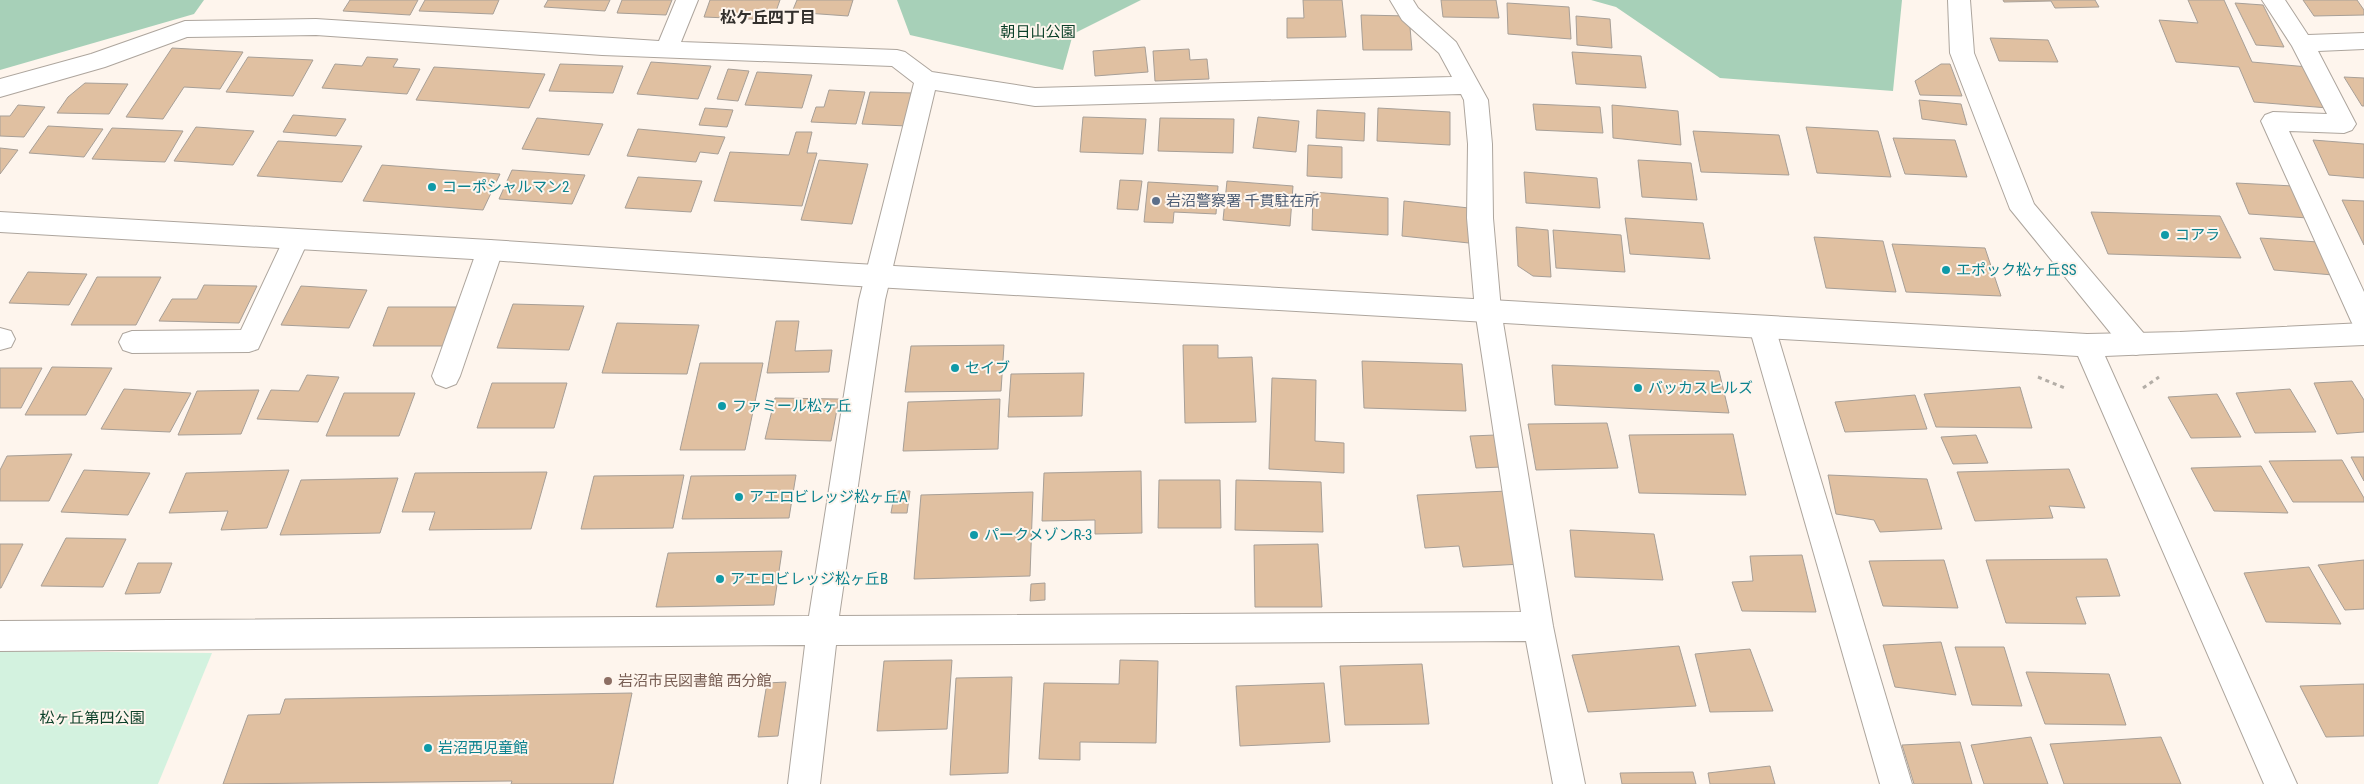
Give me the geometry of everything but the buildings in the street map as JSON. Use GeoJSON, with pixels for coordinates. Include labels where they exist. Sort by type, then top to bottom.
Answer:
{"type":"FeatureCollection","features":[{"type":"Feature","properties":{"kind":"street"},"geometry":{"type":"LineString","coordinates":[[668,48],[687,0]]}},
{"type":"Feature","properties":{"kind":"street"},"geometry":{"type":"LineString","coordinates":[[1401,0],[1410,14],[1448,48],[1476,100],[1480,144],[1480,218],[1488,310],[1538,626],[1569,784]]}},
{"type":"Feature","properties":{"kind":"street"},"geometry":{"type":"LineString","coordinates":[[1959,0],[1962,53],[2023,209],[2136,344]]}},
{"type":"Feature","properties":{"kind":"street"},"geometry":{"type":"LineString","coordinates":[[2273,0],[2302,43],[2344,124],[2273,122],[2364,321]]}},
{"type":"Feature","properties":{"kind":"street"},"geometry":{"type":"LineString","coordinates":[[0,88],[97,61],[185,29],[316,27],[602,47],[897,58],[926,80],[1035,97],[1469,85]]}},
{"type":"Feature","properties":{"kind":"street"},"geometry":{"type":"LineString","coordinates":[[2302,43],[2364,41]]}},
{"type":"Feature","properties":{"kind":"street"},"geometry":{"type":"LineString","coordinates":[[804,784],[822,630],[877,276],[926,80]]}},
{"type":"Feature","properties":{"kind":"street"},"geometry":{"type":"LineString","coordinates":[[0,222],[490,250],[877,276],[2087,345],[2180,343],[2364,334]]}},
{"type":"Feature","properties":{"kind":"street"},"geometry":{"type":"LineString","coordinates":[[132,342],[249,341],[296,239]]}},
{"type":"Feature","properties":{"kind":"street"},"geometry":{"type":"LineString","coordinates":[[446,376],[490,250]]}},
{"type":"Feature","properties":{"kind":"street"},"geometry":{"type":"LineString","coordinates":[[1762,327],[1896,784]]}},
{"type":"Feature","properties":{"kind":"street"},"geometry":{"type":"LineString","coordinates":[[2087,345],[2281,784]]}},
{"type":"Feature","properties":{"kind":"street"},"geometry":{"type":"LineString","coordinates":[[0,636],[1538,626]]}},
{"type":"Feature","properties":{"kind":"green space"},"geometry":{"type":"Polygon","coordinates":[[[0,0],[204,0],[194,14],[0,70],[0,0]]]}},
{"type":"Feature","properties":{"kind":"green space","name":"朝日山公園"},"geometry":{"type":"Polygon","coordinates":[[[897,0],[1141,0],[1073,34],[1063,70],[910,35],[897,0]]]}},
{"type":"Feature","properties":{"kind":"green space"},"geometry":{"type":"Polygon","coordinates":[[[1591,0],[1902,0],[1893,91],[1720,78],[1616,7],[1591,0]]]}},
{"type":"Feature","properties":{"kind":"green space","name":"松ヶ丘第四公園"},"geometry":{"type":"Polygon","coordinates":[[[0,651],[212,653],[158,784],[0,784],[0,651]]]}},
{"type":"Feature","properties":{"kind":"place","name":"コーポシャルマン2"},"geometry":{"type":"Point","coordinates":[432,187]}},
{"type":"Feature","properties":{"kind":"place","name":"岩沼警察署 千貫駐在所"},"geometry":{"type":"Point","coordinates":[1156,201]}},
{"type":"Feature","properties":{"kind":"place","name":"コアラ"},"geometry":{"type":"Point","coordinates":[2165,235]}},
{"type":"Feature","properties":{"kind":"place","name":"エポック松ヶ丘SS"},"geometry":{"type":"Point","coordinates":[1946,270]}},
{"type":"Feature","properties":{"kind":"place","name":"セイブ"},"geometry":{"type":"Point","coordinates":[955,368]}},
{"type":"Feature","properties":{"kind":"place","name":"バッカスヒルズ"},"geometry":{"type":"Point","coordinates":[1638,388]}},
{"type":"Feature","properties":{"kind":"place","name":"ファミール松ヶ丘"},"geometry":{"type":"Point","coordinates":[722,406]}},
{"type":"Feature","properties":{"kind":"place","name":"アエロビレッジ松ヶ丘A"},"geometry":{"type":"Point","coordinates":[739,497]}},
{"type":"Feature","properties":{"kind":"place","name":"パークメゾンR-3"},"geometry":{"type":"Point","coordinates":[974,535]}},
{"type":"Feature","properties":{"kind":"place","name":"アエロビレッジ松ヶ丘B"},"geometry":{"type":"Point","coordinates":[720,579]}},
{"type":"Feature","properties":{"kind":"place","name":"岩沼市民図書館 西分館"},"geometry":{"type":"Point","coordinates":[608,681]}},
{"type":"Feature","properties":{"kind":"place","name":"岩沼西児童館"},"geometry":{"type":"Point","coordinates":[428,748]}},
{"type":"Feature","properties":{"kind":"district","name":"松ケ丘四丁目"},"geometry":{"type":"Point","coordinates":[768,17]}}]}
